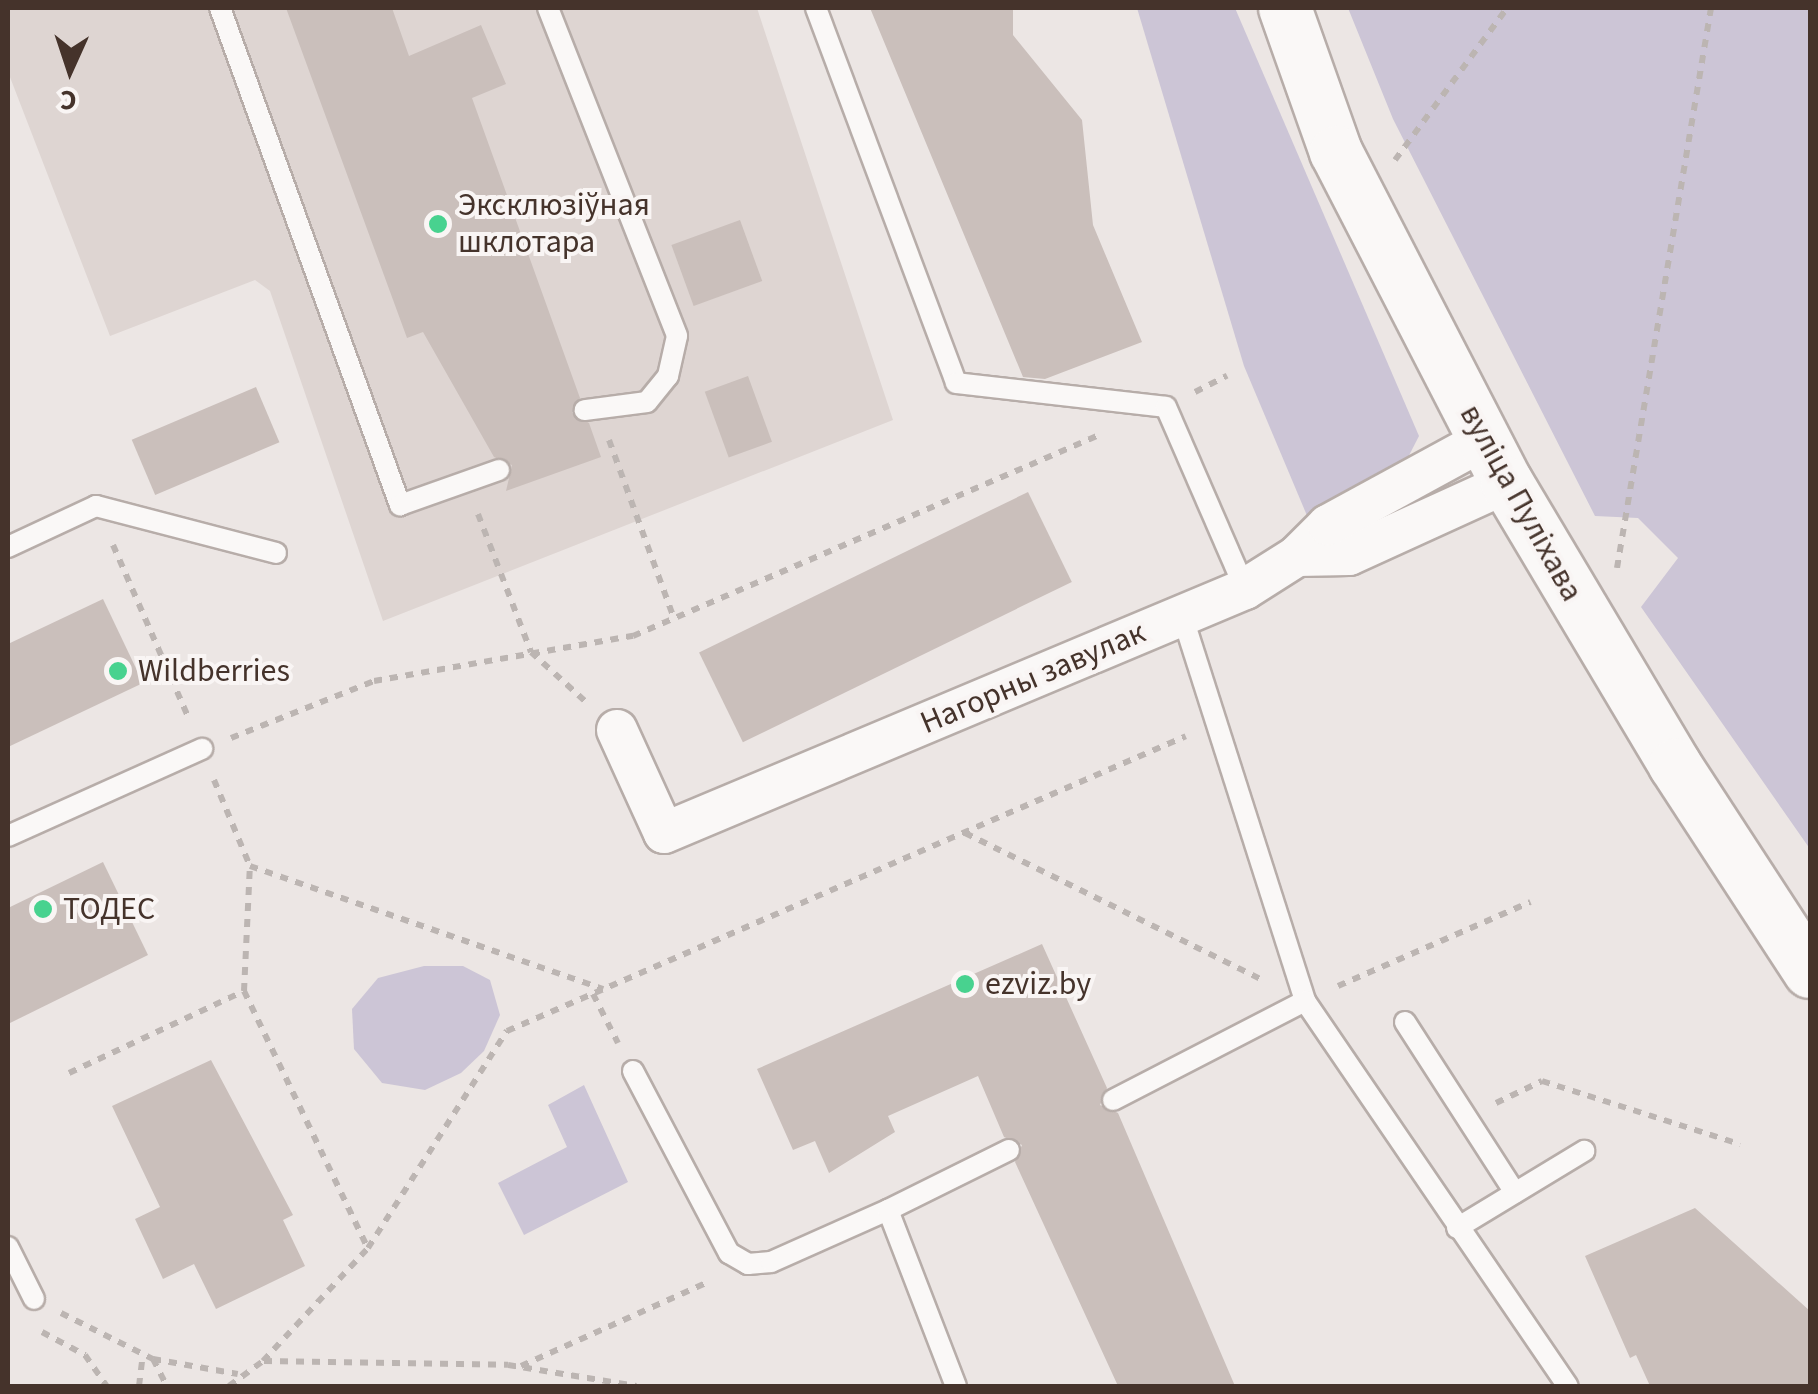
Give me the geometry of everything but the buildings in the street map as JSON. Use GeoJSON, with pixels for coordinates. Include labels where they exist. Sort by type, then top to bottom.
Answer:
{"type":"FeatureCollection","features":[{"type":"Feature","properties":{"kind":"street","name":"вуліца Пуліхава"},"geometry":{"type":"LineString","coordinates":[[1285,8],[1336,152],[1496,461],[1675,766],[1810,972]]}},
{"type":"Feature","properties":{"kind":"street","name":"Нагорны завулак"},"geometry":{"type":"LineString","coordinates":[[617,730],[664,833],[1245,589],[1297,556],[1349,555],[1496,461]]}},
{"type":"Feature","properties":{"kind":"lane"},"geometry":{"type":"LineString","coordinates":[[220,8],[400,505],[498,470]]}},
{"type":"Feature","properties":{"kind":"lane"},"geometry":{"type":"LineString","coordinates":[[548,8],[677,336],[668,376],[647,402],[591,408]]}},
{"type":"Feature","properties":{"kind":"lane"},"geometry":{"type":"LineString","coordinates":[[816,8],[956,382],[1166,407],[1245,589]]}},
{"type":"Feature","properties":{"kind":"lane"},"geometry":{"type":"LineString","coordinates":[[8,546],[96,506],[276,553]]}},
{"type":"Feature","properties":{"kind":"lane"},"geometry":{"type":"LineString","coordinates":[[1182,616],[1305,1001],[1568,1386]]}},
{"type":"Feature","properties":{"kind":"lane"},"geometry":{"type":"LineString","coordinates":[[8,836],[202,750]]}},
{"type":"Feature","properties":{"kind":"lane"},"geometry":{"type":"LineString","coordinates":[[1113,1100],[1305,1001]]}},
{"type":"Feature","properties":{"kind":"lane"},"geometry":{"type":"LineString","coordinates":[[1405,1022],[1515,1193]]}},
{"type":"Feature","properties":{"kind":"lane"},"geometry":{"type":"LineString","coordinates":[[633,1071],[729,1253],[748,1264],[771,1262],[1009,1150]]}},
{"type":"Feature","properties":{"kind":"lane"},"geometry":{"type":"LineString","coordinates":[[1457,1228],[1584,1151]]}},
{"type":"Feature","properties":{"kind":"lane"},"geometry":{"type":"LineString","coordinates":[[888,1210],[956,1386]]}},
{"type":"Feature","properties":{"kind":"lane"},"geometry":{"type":"LineString","coordinates":[[8,1248],[34,1300]]}},
{"type":"Feature","properties":{"kind":"path"},"geometry":{"type":"LineString","coordinates":[[1395,162],[1507,8]]}},
{"type":"Feature","properties":{"kind":"path"},"geometry":{"type":"LineString","coordinates":[[1616,583],[1711,8]]}},
{"type":"Feature","properties":{"kind":"path"},"geometry":{"type":"LineString","coordinates":[[202,750],[374,681],[632,636],[1166,407]]}},
{"type":"Feature","properties":{"kind":"path"},"geometry":{"type":"LineString","coordinates":[[591,408],[674,619]]}},
{"type":"Feature","properties":{"kind":"path"},"geometry":{"type":"LineString","coordinates":[[466,482],[530,652],[617,730]]}},
{"type":"Feature","properties":{"kind":"path"},"geometry":{"type":"LineString","coordinates":[[96,506],[250,866],[244,991],[368,1248]]}},
{"type":"Feature","properties":{"kind":"path"},"geometry":{"type":"LineString","coordinates":[[229,1386],[238,1374],[263,1361],[368,1248],[507,1031],[1219,722]]}},
{"type":"Feature","properties":{"kind":"path"},"geometry":{"type":"LineString","coordinates":[[966,832],[1305,1001],[1530,902]]}},
{"type":"Feature","properties":{"kind":"path"},"geometry":{"type":"LineString","coordinates":[[250,866],[604,989]]}},
{"type":"Feature","properties":{"kind":"path"},"geometry":{"type":"LineString","coordinates":[[68,1073],[244,991]]}},
{"type":"Feature","properties":{"kind":"path"},"geometry":{"type":"LineString","coordinates":[[593,994],[633,1071]]}},
{"type":"Feature","properties":{"kind":"path"},"geometry":{"type":"LineString","coordinates":[[1480,1091],[1489,1107],[1542,1081],[1740,1144]]}},
{"type":"Feature","properties":{"kind":"path"},"geometry":{"type":"LineString","coordinates":[[520,1367],[748,1264]]}},
{"type":"Feature","properties":{"kind":"path"},"geometry":{"type":"LineString","coordinates":[[34,1300],[153,1360],[238,1374]]}},
{"type":"Feature","properties":{"kind":"path"},"geometry":{"type":"LineString","coordinates":[[29,1329],[86,1355],[107,1386]]}},
{"type":"Feature","properties":{"kind":"path"},"geometry":{"type":"LineString","coordinates":[[139,1386],[143,1355]]}},
{"type":"Feature","properties":{"kind":"path"},"geometry":{"type":"LineString","coordinates":[[153,1360],[167,1386]]}},
{"type":"Feature","properties":{"kind":"path"},"geometry":{"type":"LineString","coordinates":[[263,1361],[520,1367],[636,1386]]}},
{"type":"Feature","properties":{"kind":"shaded area"},"geometry":{"type":"Polygon","coordinates":[[[8,8],[757,8],[893,420],[383,621],[270,291],[255,280],[110,336],[8,72],[8,8]]]}},
{"type":"Feature","properties":{"kind":"shaded area"},"geometry":{"type":"Polygon","coordinates":[[[1137,8],[1235,8],[1419,436],[1401,471],[1308,518],[1244,366],[1137,8]]]}},
{"type":"Feature","properties":{"kind":"shaded area"},"geometry":{"type":"Polygon","coordinates":[[[1348,8],[1810,8],[1810,849],[1641,607],[1678,558],[1638,518],[1595,516],[1393,119],[1348,8]]]}},
{"type":"Feature","properties":{"kind":"shaded area"},"geometry":{"type":"Polygon","coordinates":[[[424,966],[463,966],[490,980],[500,1015],[484,1051],[461,1073],[425,1090],[382,1083],[354,1049],[352,1009],[378,978],[424,966]]]}},
{"type":"Feature","properties":{"kind":"shaded area"},"geometry":{"type":"Polygon","coordinates":[[[584,1085],[628,1182],[524,1235],[498,1183],[567,1147],[548,1105],[584,1085]]]}},
{"type":"Feature","properties":{"kind":"place","name":"Эксклюзіўная шклотара"},"geometry":{"type":"Point","coordinates":[438,224]}},
{"type":"Feature","properties":{"kind":"place","name":"Wildberries"},"geometry":{"type":"Point","coordinates":[118,671]}},
{"type":"Feature","properties":{"kind":"place","name":"ТОДЕС"},"geometry":{"type":"Point","coordinates":[43,909]}},
{"type":"Feature","properties":{"kind":"place","name":"ezviz.by"},"geometry":{"type":"Point","coordinates":[965,984]}}]}
